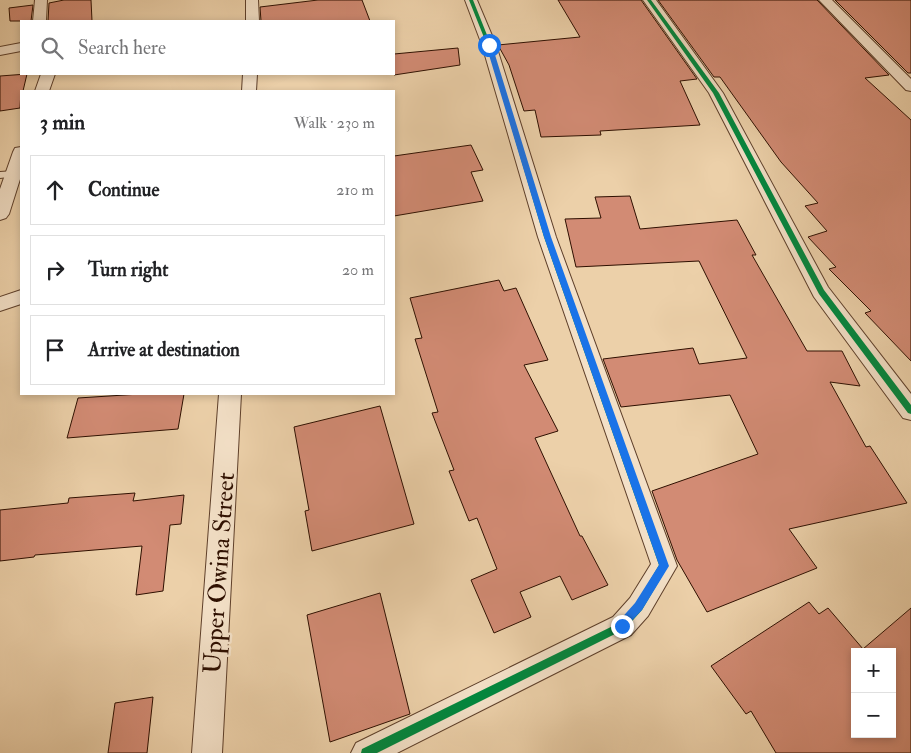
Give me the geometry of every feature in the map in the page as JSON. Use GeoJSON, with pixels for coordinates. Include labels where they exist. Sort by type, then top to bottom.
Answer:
{"type":"FeatureCollection","features":[{"type":"Feature","properties":{"kind":"street"},"geometry":{"type":"LineString","coordinates":[[40,0],[40,20]]}},
{"type":"Feature","properties":{"kind":"street"},"geometry":{"type":"LineString","coordinates":[[252,0],[253,20]]}},
{"type":"Feature","properties":{"kind":"street"},"geometry":{"type":"LineString","coordinates":[[366,753],[622,626],[638,607],[664,566],[547,237],[489,45],[471,0]]}},
{"type":"Feature","properties":{"kind":"street"},"geometry":{"type":"LineString","coordinates":[[649,0],[716,93],[821,292],[911,411]]}},
{"type":"Feature","properties":{"kind":"street"},"geometry":{"type":"LineString","coordinates":[[825,0],[911,87]]}},
{"type":"Feature","properties":{"kind":"street"},"geometry":{"type":"LineString","coordinates":[[0,51],[20,47]]}},
{"type":"Feature","properties":{"kind":"street"},"geometry":{"type":"LineString","coordinates":[[42,90],[48,75]]}},
{"type":"Feature","properties":{"kind":"street"},"geometry":{"type":"LineString","coordinates":[[249,90],[250,75]]}},
{"type":"Feature","properties":{"kind":"street"},"geometry":{"type":"LineString","coordinates":[[0,214],[7,175],[20,154]]}},
{"type":"Feature","properties":{"kind":"street"},"geometry":{"type":"LineString","coordinates":[[0,304],[20,297]]}},
{"type":"Feature","properties":{"kind":"street","name":"Upper Owina Street"},"geometry":{"type":"LineString","coordinates":[[207,753],[230,395]]}},
{"type":"Feature","properties":{"kind":"building"},"geometry":{"type":"Polygon","coordinates":[[[64,0],[91,0],[92,20],[48,20],[49,3],[64,0]]]}},
{"type":"Feature","properties":{"kind":"building"},"geometry":{"type":"Polygon","coordinates":[[[318,0],[362,0],[370,20],[261,20],[260,7],[318,0]]]}},
{"type":"Feature","properties":{"kind":"building"},"geometry":{"type":"Polygon","coordinates":[[[558,0],[641,0],[697,79],[680,81],[700,125],[600,131],[601,135],[541,137],[535,110],[524,111],[509,65],[498,45],[580,37],[558,0]]]}},
{"type":"Feature","properties":{"kind":"building"},"geometry":{"type":"Polygon","coordinates":[[[658,0],[817,0],[889,75],[865,78],[911,120],[911,361],[865,313],[871,311],[829,269],[836,267],[808,237],[827,231],[805,206],[818,203],[781,162],[720,77],[714,77],[658,0]]]}},
{"type":"Feature","properties":{"kind":"building"},"geometry":{"type":"Polygon","coordinates":[[[835,0],[911,0],[911,73],[908,73],[835,0]]]}},
{"type":"Feature","properties":{"kind":"building"},"geometry":{"type":"Polygon","coordinates":[[[33,5],[31,20],[10,21],[9,8],[33,5]]]}},
{"type":"Feature","properties":{"kind":"building"},"geometry":{"type":"Polygon","coordinates":[[[458,48],[460,65],[395,75],[395,54],[458,48]]]}},
{"type":"Feature","properties":{"kind":"building"},"geometry":{"type":"Polygon","coordinates":[[[27,75],[23,90],[20,90],[20,108],[0,111],[0,76],[27,75]]]}},
{"type":"Feature","properties":{"kind":"building"},"geometry":{"type":"Polygon","coordinates":[[[471,145],[483,170],[471,172],[483,201],[395,216],[395,156],[471,145]]]}},
{"type":"Feature","properties":{"kind":"building"},"geometry":{"type":"Polygon","coordinates":[[[630,196],[640,229],[737,220],[756,255],[752,255],[807,351],[842,351],[860,386],[830,382],[866,447],[870,446],[907,503],[789,529],[817,568],[707,612],[677,560],[652,491],[758,454],[730,395],[621,407],[603,359],[693,348],[699,364],[747,358],[699,261],[576,267],[565,219],[601,218],[595,197],[630,196]]]}},
{"type":"Feature","properties":{"kind":"building"},"geometry":{"type":"Polygon","coordinates":[[[499,280],[504,291],[516,288],[548,360],[524,365],[558,431],[535,438],[580,536],[582,536],[608,585],[572,600],[560,576],[520,592],[531,617],[494,633],[471,580],[497,569],[477,518],[469,521],[449,471],[454,470],[432,413],[438,412],[415,339],[422,338],[410,298],[499,280]]]}},
{"type":"Feature","properties":{"kind":"building"},"geometry":{"type":"Polygon","coordinates":[[[124,395],[184,395],[178,429],[67,438],[78,398],[124,395]]]}},
{"type":"Feature","properties":{"kind":"building"},"geometry":{"type":"Polygon","coordinates":[[[380,406],[414,524],[312,551],[305,511],[309,510],[294,427],[380,406]]]}},
{"type":"Feature","properties":{"kind":"building"},"geometry":{"type":"Polygon","coordinates":[[[135,493],[133,501],[184,495],[181,524],[170,525],[163,591],[136,595],[142,546],[35,555],[34,557],[0,561],[0,510],[68,503],[69,498],[135,493]]]}},
{"type":"Feature","properties":{"kind":"building"},"geometry":{"type":"Polygon","coordinates":[[[380,593],[410,714],[330,742],[307,615],[380,593]]]}},
{"type":"Feature","properties":{"kind":"building"},"geometry":{"type":"Polygon","coordinates":[[[809,602],[819,614],[828,608],[862,648],[851,648],[851,738],[896,738],[896,648],[864,648],[911,608],[911,753],[776,753],[751,711],[746,714],[711,666],[809,602]]]}},
{"type":"Feature","properties":{"kind":"building"},"geometry":{"type":"Polygon","coordinates":[[[153,697],[147,753],[108,753],[115,703],[153,697]]]}},
{"type":"Feature","properties":{"kind":"cycle path"},"geometry":{"type":"LineString","coordinates":[[366,753],[622,626],[639,607],[664,566],[547,237],[489,45],[471,0]]}},
{"type":"Feature","properties":{"kind":"cycle path"},"geometry":{"type":"LineString","coordinates":[[649,0],[716,93],[821,292],[911,411]]}},
{"type":"Feature","properties":{"kind":"route"},"geometry":{"type":"LineString","coordinates":[[489,45],[547,237],[664,566],[638,607],[622,626]]}}]}
